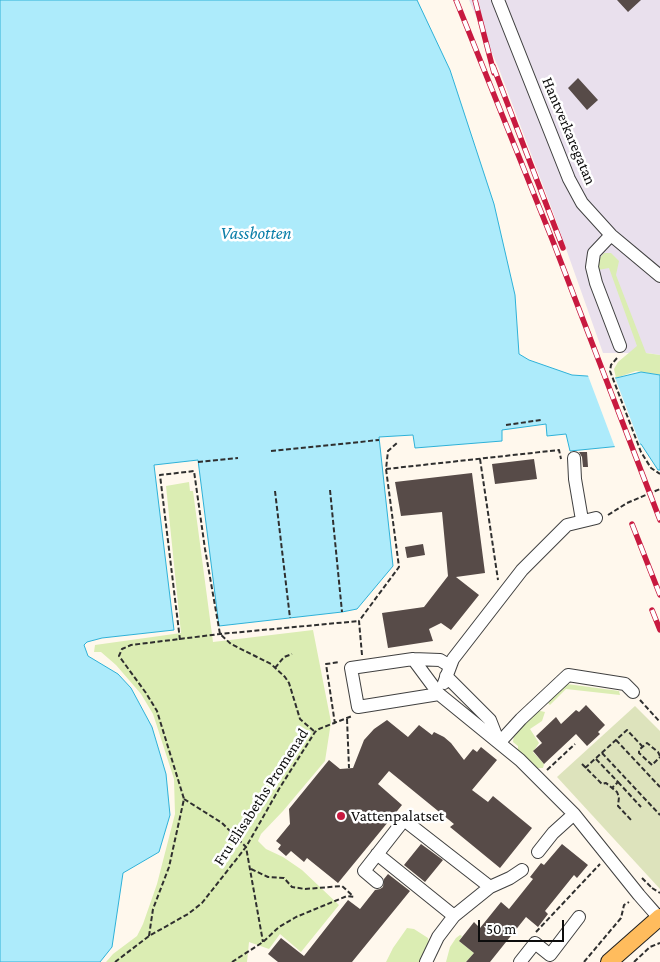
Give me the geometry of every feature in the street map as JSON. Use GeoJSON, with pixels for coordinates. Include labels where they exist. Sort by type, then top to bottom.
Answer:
{"type":"FeatureCollection","features":[{"type":"Feature","properties":{"kind":"main road"},"geometry":{"type":"LineString","coordinates":[[609,962],[660,918]]}},
{"type":"Feature","properties":{"kind":"street","name":"Hantverkaregatan"},"geometry":{"type":"LineString","coordinates":[[498,0],[569,179],[582,203],[611,235],[660,276]]}},
{"type":"Feature","properties":{"kind":"street"},"geometry":{"type":"LineString","coordinates":[[611,235],[594,253],[592,267],[596,284],[620,346]]}},
{"type":"Feature","properties":{"kind":"street"},"geometry":{"type":"LineString","coordinates":[[574,458],[575,479],[582,520]]}},
{"type":"Feature","properties":{"kind":"street"},"geometry":{"type":"LineString","coordinates":[[439,694],[452,659],[522,570],[567,525],[596,518]]}},
{"type":"Feature","properties":{"kind":"street"},"geometry":{"type":"LineString","coordinates":[[413,659],[439,694],[520,760],[574,814],[639,895],[660,918]]}},
{"type":"Feature","properties":{"kind":"street"},"geometry":{"type":"LineString","coordinates":[[439,694],[358,707],[351,668],[413,659],[440,660],[490,720],[499,743]]}},
{"type":"Feature","properties":{"kind":"street"},"geometry":{"type":"LineString","coordinates":[[499,743],[568,675],[625,684],[633,692]]}},
{"type":"Feature","properties":{"kind":"street"},"geometry":{"type":"LineString","coordinates":[[538,852],[553,833],[574,814]]}},
{"type":"Feature","properties":{"kind":"street"},"geometry":{"type":"LineString","coordinates":[[377,882],[364,871],[404,820],[490,887]]}},
{"type":"Feature","properties":{"kind":"street"},"geometry":{"type":"LineString","coordinates":[[377,854],[454,916]]}},
{"type":"Feature","properties":{"kind":"street"},"geometry":{"type":"LineString","coordinates":[[426,962],[438,937],[454,916],[490,887],[522,870]]}},
{"type":"Feature","properties":{"kind":"street"},"geometry":{"type":"LineString","coordinates":[[524,960],[535,943],[550,955],[579,917]]}},
{"type":"Feature","properties":{"kind":"path"},"geometry":{"type":"LineString","coordinates":[[620,346],[620,354],[611,365],[610,371],[641,452],[651,468],[660,474]]}},
{"type":"Feature","properties":{"kind":"path"},"geometry":{"type":"LineString","coordinates":[[506,424],[541,420]]}},
{"type":"Feature","properties":{"kind":"path"},"geometry":{"type":"LineString","coordinates":[[271,451],[379,440]]}},
{"type":"Feature","properties":{"kind":"path"},"geometry":{"type":"LineString","coordinates":[[363,660],[359,621],[399,568],[386,469],[388,451],[397,443]]}},
{"type":"Feature","properties":{"kind":"path"},"geometry":{"type":"LineString","coordinates":[[386,469],[558,450],[561,459]]}},
{"type":"Feature","properties":{"kind":"path"},"geometry":{"type":"LineString","coordinates":[[198,462],[238,458]]}},
{"type":"Feature","properties":{"kind":"path"},"geometry":{"type":"LineString","coordinates":[[480,459],[498,580]]}},
{"type":"Feature","properties":{"kind":"path"},"geometry":{"type":"LineString","coordinates":[[180,640],[160,475],[194,471],[220,634],[231,644],[256,656],[285,677],[289,683],[300,719],[315,732]]}},
{"type":"Feature","properties":{"kind":"path"},"geometry":{"type":"LineString","coordinates":[[596,518],[605,516],[627,503],[646,498],[660,489]]}},
{"type":"Feature","properties":{"kind":"path"},"geometry":{"type":"LineString","coordinates":[[330,490],[342,612]]}},
{"type":"Feature","properties":{"kind":"path"},"geometry":{"type":"LineString","coordinates":[[275,491],[290,618]]}},
{"type":"Feature","properties":{"kind":"path"},"geometry":{"type":"LineString","coordinates":[[148,936],[152,909],[169,867],[184,799],[157,711],[119,656],[122,649],[131,645],[220,634],[359,621]]}},
{"type":"Feature","properties":{"kind":"path"},"geometry":{"type":"LineString","coordinates":[[275,668],[284,657],[292,654]]}},
{"type":"Feature","properties":{"kind":"path"},"geometry":{"type":"LineString","coordinates":[[334,724],[326,664],[344,662]]}},
{"type":"Feature","properties":{"kind":"path"},"geometry":{"type":"LineString","coordinates":[[633,692],[660,722]]}},
{"type":"Feature","properties":{"kind":"path","name":"Fru Elisabeths Promenad"},"geometry":{"type":"LineString","coordinates":[[115,962],[148,936],[188,914],[202,903],[246,847],[279,788],[315,732],[347,719],[358,712],[358,707]]}},
{"type":"Feature","properties":{"kind":"path"},"geometry":{"type":"LineString","coordinates":[[347,719],[349,768]]}},
{"type":"Feature","properties":{"kind":"path"},"geometry":{"type":"LineString","coordinates":[[585,768],[627,730],[642,746]]}},
{"type":"Feature","properties":{"kind":"path"},"geometry":{"type":"LineString","coordinates":[[616,740],[660,787]]}},
{"type":"Feature","properties":{"kind":"path"},"geometry":{"type":"LineString","coordinates":[[647,743],[658,752],[660,756],[652,765],[639,753],[642,746],[647,743]]}},
{"type":"Feature","properties":{"kind":"path"},"geometry":{"type":"LineString","coordinates":[[602,753],[660,815]]}},
{"type":"Feature","properties":{"kind":"path"},"geometry":{"type":"LineString","coordinates":[[596,759],[641,807]]}},
{"type":"Feature","properties":{"kind":"path"},"geometry":{"type":"LineString","coordinates":[[582,764],[602,784],[606,783],[620,797],[618,806],[632,821]]}},
{"type":"Feature","properties":{"kind":"path"},"geometry":{"type":"LineString","coordinates":[[612,788],[618,782]]}},
{"type":"Feature","properties":{"kind":"path"},"geometry":{"type":"LineString","coordinates":[[184,799],[222,823],[246,847],[264,942]]}},
{"type":"Feature","properties":{"kind":"path"},"geometry":{"type":"LineString","coordinates":[[535,943],[536,933],[608,856]]}},
{"type":"Feature","properties":{"kind":"path"},"geometry":{"type":"LineString","coordinates":[[232,962],[264,942],[279,927],[296,918],[347,896],[355,897],[342,886],[305,889],[292,887],[284,878],[268,877],[251,869]]}},
{"type":"Feature","properties":{"kind":"path"},"geometry":{"type":"LineString","coordinates":[[584,962],[621,918],[624,905],[639,895]]}},
{"type":"Feature","properties":{"kind":"path"},"geometry":{"type":"LineString","coordinates":[[634,962],[650,947],[660,944]]}},
{"type":"Feature","properties":{"kind":"shaded area"},"geometry":{"type":"Polygon","coordinates":[[[469,0],[660,0],[660,355],[647,353],[603,353],[553,212],[499,69],[469,0]]]}},
{"type":"Feature","properties":{"kind":"green space"},"geometry":{"type":"Polygon","coordinates":[[[604,253],[611,253],[619,261],[616,275],[646,353],[660,355],[660,375],[636,371],[616,378],[614,369],[618,362],[637,346],[609,268],[598,270],[598,260],[604,253]]]}},
{"type":"Feature","properties":{"kind":"green space"},"geometry":{"type":"Polygon","coordinates":[[[189,482],[190,491],[193,491],[213,642],[313,630],[331,722],[325,761],[261,834],[258,841],[266,849],[283,857],[302,870],[339,905],[301,952],[280,934],[269,949],[249,942],[247,962],[106,962],[113,954],[137,936],[143,924],[157,884],[175,814],[174,779],[153,714],[141,694],[116,665],[101,652],[94,652],[95,645],[181,633],[166,486],[189,482]]]}},
{"type":"Feature","properties":{"kind":"green space"},"geometry":{"type":"Polygon","coordinates":[[[567,684],[619,691],[620,695],[566,689],[550,705],[547,702],[567,684]]]}},
{"type":"Feature","properties":{"kind":"green space"},"geometry":{"type":"Polygon","coordinates":[[[635,706],[660,731],[660,889],[557,777],[635,706]]]}},
{"type":"Feature","properties":{"kind":"green space"},"geometry":{"type":"Polygon","coordinates":[[[536,710],[545,712],[542,721],[530,729],[539,743],[533,752],[544,764],[543,768],[537,768],[518,750],[518,746],[513,742],[514,734],[536,710]]]}},
{"type":"Feature","properties":{"kind":"green space"},"geometry":{"type":"Polygon","coordinates":[[[407,928],[414,929],[428,938],[429,944],[420,962],[386,962],[393,948],[407,928]]]}},
{"type":"Feature","properties":{"kind":"green space"},"geometry":{"type":"Polygon","coordinates":[[[460,935],[462,936],[459,941],[474,953],[466,962],[446,962],[450,947],[460,935]]]}},
{"type":"Feature","properties":{"kind":"water","name":"Vassbotten"},"geometry":{"type":"Polygon","coordinates":[[[0,0],[417,0],[450,70],[494,204],[515,295],[519,354],[529,360],[572,375],[616,378],[641,372],[660,375],[660,470],[658,470],[641,444],[570,451],[566,434],[547,436],[546,424],[502,430],[502,441],[415,448],[413,435],[379,437],[393,566],[357,609],[342,612],[219,626],[198,460],[154,465],[174,630],[102,638],[87,642],[84,645],[88,656],[118,674],[131,688],[152,727],[166,774],[170,815],[159,852],[123,873],[112,947],[100,962],[0,962],[0,0]]]}},
{"type":"Feature","properties":{"kind":"pier"},"geometry":{"type":"Polygon","coordinates":[[[587,373],[614,375],[643,452],[640,447],[616,450],[587,373]]]}},
{"type":"Feature","properties":{"kind":"building"},"geometry":{"type":"Polygon","coordinates":[[[617,0],[641,0],[628,12],[617,0]]]}},
{"type":"Feature","properties":{"kind":"building"},"geometry":{"type":"Polygon","coordinates":[[[578,78],[598,100],[587,110],[568,88],[578,78]]]}},
{"type":"Feature","properties":{"kind":"building"},"geometry":{"type":"Polygon","coordinates":[[[579,452],[587,452],[588,467],[583,467],[582,457],[579,452]]]}},
{"type":"Feature","properties":{"kind":"building"},"geometry":{"type":"Polygon","coordinates":[[[534,459],[537,479],[495,484],[492,464],[534,459]]]}},
{"type":"Feature","properties":{"kind":"building"},"geometry":{"type":"Polygon","coordinates":[[[472,473],[485,573],[456,577],[479,595],[451,630],[441,623],[429,629],[433,641],[388,648],[382,613],[424,607],[448,576],[442,512],[401,516],[395,482],[472,473]]]}},
{"type":"Feature","properties":{"kind":"building"},"geometry":{"type":"Polygon","coordinates":[[[423,544],[425,555],[407,558],[405,547],[423,544]]]}},
{"type":"Feature","properties":{"kind":"building"},"geometry":{"type":"Polygon","coordinates":[[[586,705],[605,725],[598,732],[600,734],[587,746],[576,734],[544,764],[533,751],[542,743],[536,736],[556,717],[561,724],[576,710],[579,712],[586,705]]]}},
{"type":"Feature","properties":{"kind":"building"},"geometry":{"type":"Polygon","coordinates":[[[387,720],[408,737],[419,725],[432,735],[434,732],[444,737],[464,760],[473,749],[477,752],[481,747],[497,760],[472,790],[488,802],[493,796],[532,828],[500,868],[450,827],[454,824],[389,771],[378,784],[402,805],[338,883],[307,858],[304,862],[291,851],[286,856],[278,849],[281,845],[276,841],[290,824],[289,809],[329,760],[340,769],[353,768],[364,740],[374,729],[387,720]]]}},
{"type":"Feature","properties":{"kind":"building"},"geometry":{"type":"Polygon","coordinates":[[[421,844],[443,860],[425,882],[404,865],[421,844]]]}},
{"type":"Feature","properties":{"kind":"building"},"geometry":{"type":"Polygon","coordinates":[[[562,844],[588,865],[577,878],[574,875],[545,911],[548,914],[538,927],[526,917],[490,962],[466,962],[474,953],[459,941],[474,922],[480,928],[501,902],[509,909],[533,879],[530,877],[541,863],[544,865],[562,844]]]}},
{"type":"Feature","properties":{"kind":"building"},"geometry":{"type":"Polygon","coordinates":[[[388,874],[410,891],[352,962],[278,962],[268,954],[281,938],[304,956],[348,900],[360,909],[375,890],[383,887],[384,879],[388,874]]]}},
{"type":"Feature","properties":{"kind":"railway"},"geometry":{"type":"LineString","coordinates":[[456,0],[554,244],[660,520]]}},
{"type":"Feature","properties":{"kind":"railway"},"geometry":{"type":"LineString","coordinates":[[475,0],[494,73]]}},
{"type":"Feature","properties":{"kind":"railway"},"geometry":{"type":"LineString","coordinates":[[493,66],[563,248]]}},
{"type":"Feature","properties":{"kind":"railway"},"geometry":{"type":"LineString","coordinates":[[632,524],[660,595]]}},
{"type":"Feature","properties":{"kind":"railway"},"geometry":{"type":"LineString","coordinates":[[652,610],[660,630]]}},
{"type":"Feature","properties":{"kind":"place","name":"Vattenpalatset"},"geometry":{"type":"Point","coordinates":[341,816]}}]}
